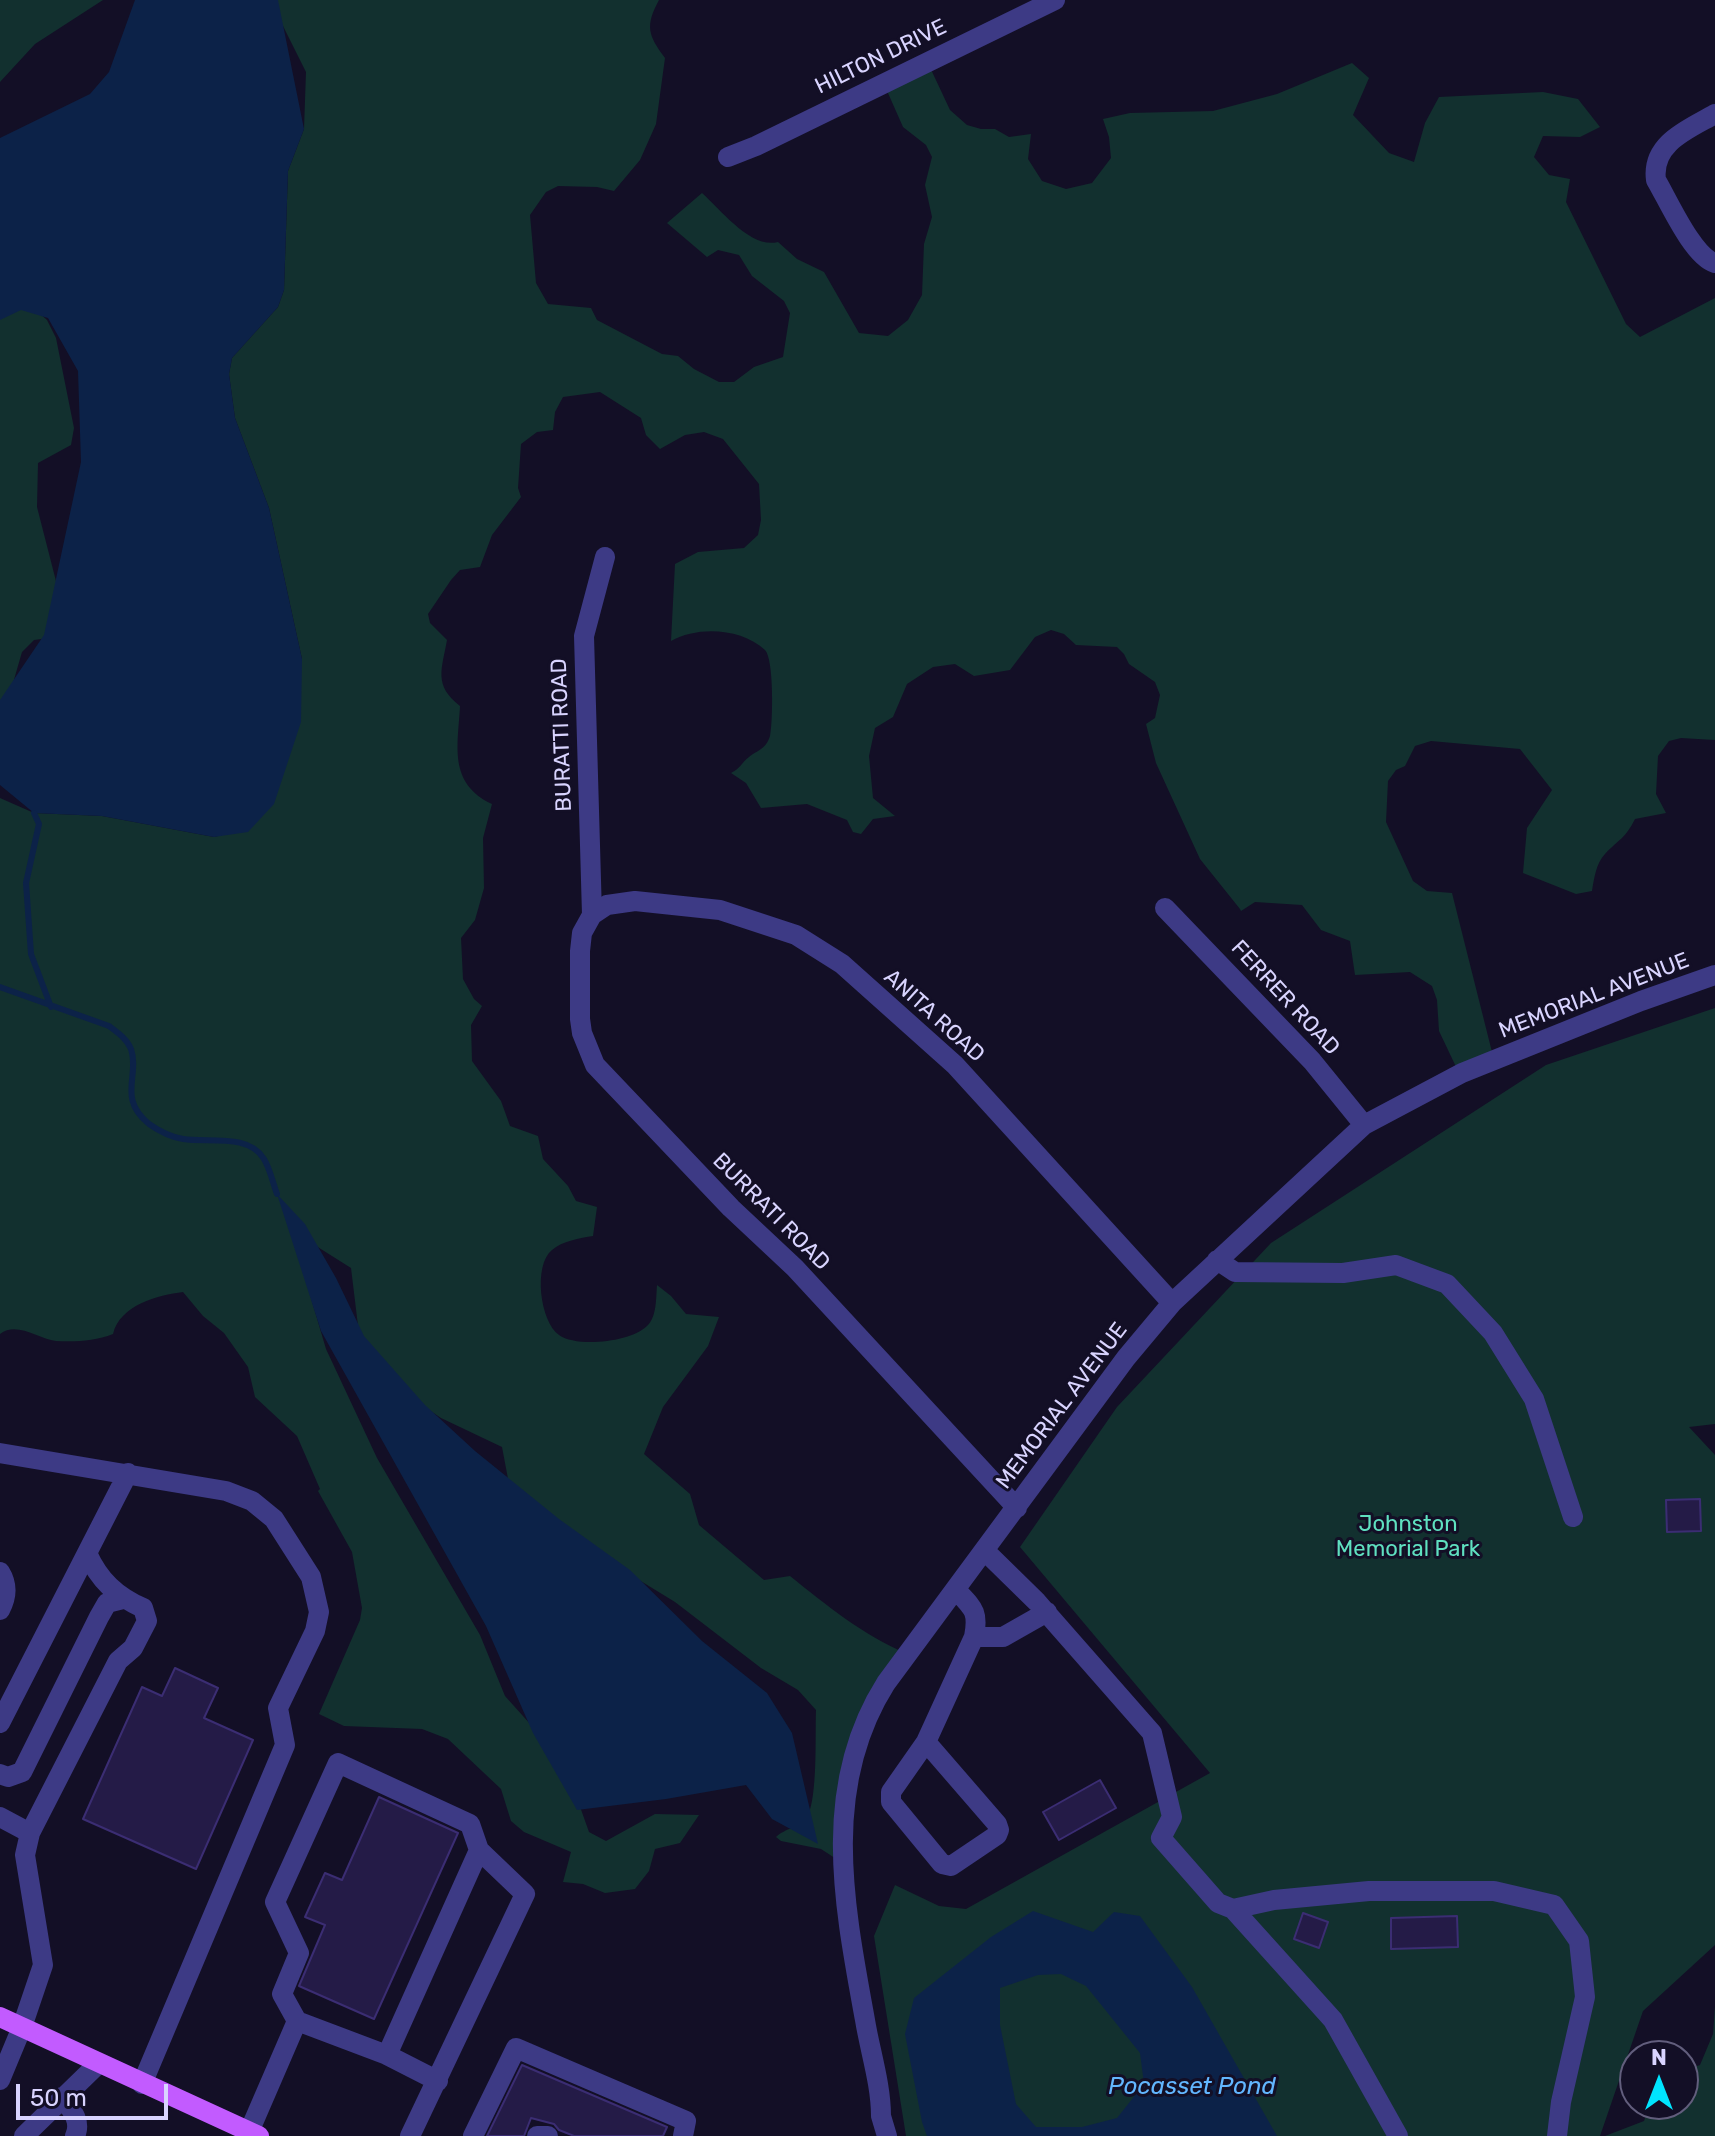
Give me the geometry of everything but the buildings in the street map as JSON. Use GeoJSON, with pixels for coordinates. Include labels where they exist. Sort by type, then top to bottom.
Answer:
{"type":"FeatureCollection","features":[{"type":"Feature","properties":{"kind":"main road"},"geometry":{"type":"LineString","coordinates":[[0,2017],[254,2134]]}},
{"type":"Feature","properties":{"kind":"street","name":"HILTON DRIVE"},"geometry":{"type":"LineString","coordinates":[[728,157],[1055,0]]}},
{"type":"Feature","properties":{"kind":"street"},"geometry":{"type":"LineString","coordinates":[[1715,114],[1672,139],[1662,150],[1655,169],[1656,180],[1692,242],[1706,260],[1715,263]]}},
{"type":"Feature","properties":{"kind":"street","name":"BURATTI ROAD"},"geometry":{"type":"LineString","coordinates":[[592,915],[584,636],[605,557]]}},
{"type":"Feature","properties":{"kind":"street","name":"ANITA ROAD"},"geometry":{"type":"LineString","coordinates":[[592,915],[607,905],[635,901],[720,910],[796,935],[842,964],[955,1065],[1172,1303]]}},
{"type":"Feature","properties":{"kind":"street","name":"FERRER ROAD"},"geometry":{"type":"LineString","coordinates":[[1165,908],[1312,1061],[1364,1125]]}},
{"type":"Feature","properties":{"kind":"street","name":"BURRATI ROAD"},"geometry":{"type":"LineString","coordinates":[[592,915],[582,933],[580,1019],[582,1033],[595,1065],[731,1208],[795,1268],[1017,1508]]}},
{"type":"Feature","properties":{"kind":"street","name":"MEMORIAL AVENUE"},"geometry":{"type":"LineString","coordinates":[[887,2136],[854,1959],[842,1861],[847,1773],[875,1701],[1126,1358],[1172,1303],[1364,1125],[1462,1073],[1641,1001],[1715,975]]}},
{"type":"Feature","properties":{"kind":"street"},"geometry":{"type":"LineString","coordinates":[[1217,1260],[1235,1272],[1343,1273],[1396,1265],[1447,1284],[1493,1333],[1534,1399],[1573,1517]]}},
{"type":"Feature","properties":{"kind":"street"},"geometry":{"type":"LineString","coordinates":[[0,1453],[226,1491],[252,1501],[274,1519],[311,1577],[319,1612],[315,1631],[278,1708],[285,1745],[142,2084]]}},
{"type":"Feature","properties":{"kind":"street"},"geometry":{"type":"LineString","coordinates":[[0,1723],[128,1473]]}},
{"type":"Feature","properties":{"kind":"street"},"geometry":{"type":"LineString","coordinates":[[985,1551],[1047,1612],[1152,1733],[1172,1817],[1161,1838],[1218,1903],[1233,1909],[1333,2020],[1398,2136]]}},
{"type":"Feature","properties":{"kind":"street"},"geometry":{"type":"LineString","coordinates":[[0,2080],[43,1965],[25,1855],[30,1833],[118,1661],[133,1648],[147,1621],[143,1608],[123,1599],[95,1571],[87,1553]]}},
{"type":"Feature","properties":{"kind":"street"},"geometry":{"type":"LineString","coordinates":[[0,1572],[5,1579],[6,1598],[0,1610]]}},
{"type":"Feature","properties":{"kind":"street"},"geometry":{"type":"LineString","coordinates":[[926,1742],[999,1830],[997,1835],[951,1866],[942,1864],[891,1802],[891,1792],[926,1742],[974,1637],[977,1621],[974,1610],[956,1590]]}},
{"type":"Feature","properties":{"kind":"street"},"geometry":{"type":"LineString","coordinates":[[0,1774],[8,1777],[22,1772],[107,1603],[123,1599]]}},
{"type":"Feature","properties":{"kind":"street"},"geometry":{"type":"LineString","coordinates":[[974,1637],[1003,1637],[1047,1612]]}},
{"type":"Feature","properties":{"kind":"street"},"geometry":{"type":"LineString","coordinates":[[410,2136],[438,2081],[525,1894],[479,1850],[470,1824],[338,1763],[275,1902],[299,1953],[282,1994],[297,2021],[387,2055],[438,2081]]}},
{"type":"Feature","properties":{"kind":"street"},"geometry":{"type":"LineString","coordinates":[[0,1817],[30,1833]]}},
{"type":"Feature","properties":{"kind":"street"},"geometry":{"type":"LineString","coordinates":[[387,2055],[479,1850]]}},
{"type":"Feature","properties":{"kind":"street"},"geometry":{"type":"LineString","coordinates":[[1233,1909],[1274,1900],[1369,1891],[1494,1891],[1554,1905],[1579,1941],[1585,1997],[1561,2102],[1557,2136]]}},
{"type":"Feature","properties":{"kind":"street"},"geometry":{"type":"LineString","coordinates":[[254,2134],[297,2021]]}},
{"type":"Feature","properties":{"kind":"street"},"geometry":{"type":"LineString","coordinates":[[473,2136],[516,2048],[686,2121],[683,2136]]}},
{"type":"Feature","properties":{"kind":"street"},"geometry":{"type":"LineString","coordinates":[[26,2132],[98,2064]]}},
{"type":"Feature","properties":{"kind":"street"},"geometry":{"type":"LineString","coordinates":[[62,2097],[76,2115],[78,2130],[75,2136]]}},
{"type":"Feature","properties":{"kind":"street"},"geometry":{"type":"LineString","coordinates":[[537,2136],[548,2136]]}},
{"type":"Feature","properties":{"kind":"green space"},"geometry":{"type":"Polygon","coordinates":[[[0,0],[103,0],[35,44],[0,82],[0,0]]]}},
{"type":"Feature","properties":{"kind":"green space"},"geometry":{"type":"Polygon","coordinates":[[[277,0],[659,0],[650,24],[655,43],[665,58],[656,124],[640,160],[614,191],[597,187],[558,186],[546,192],[530,215],[536,283],[548,304],[591,308],[597,320],[662,354],[678,356],[694,369],[719,382],[734,382],[754,367],[783,357],[790,313],[784,301],[752,276],[739,255],[718,250],[707,257],[667,223],[702,193],[747,234],[768,243],[778,242],[797,259],[824,272],[859,333],[888,336],[908,320],[922,295],[924,244],[932,217],[925,185],[932,157],[926,145],[903,127],[884,84],[927,61],[950,110],[967,125],[995,129],[1009,137],[1031,134],[1028,159],[1042,181],[1066,189],[1092,183],[1111,158],[1103,119],[1130,113],[1213,111],[1277,94],[1352,63],[1369,78],[1353,115],[1389,153],[1414,162],[1425,123],[1439,97],[1543,92],[1578,99],[1600,127],[1580,137],[1543,136],[1534,157],[1549,175],[1570,179],[1566,202],[1626,324],[1640,337],[1715,298],[1715,740],[1681,738],[1669,741],[1658,756],[1656,794],[1666,813],[1635,819],[1625,835],[1602,858],[1592,891],[1576,894],[1523,873],[1527,828],[1552,790],[1520,749],[1431,741],[1415,746],[1405,766],[1396,770],[1388,781],[1386,822],[1413,881],[1427,891],[1452,893],[1493,1056],[1458,1071],[1439,1031],[1437,1000],[1432,986],[1410,972],[1355,975],[1350,941],[1321,930],[1302,905],[1255,902],[1241,911],[1200,859],[1156,763],[1146,724],[1155,718],[1160,695],[1155,682],[1129,664],[1117,647],[1076,645],[1064,634],[1051,630],[1035,637],[1010,670],[974,676],[955,664],[933,667],[907,684],[893,717],[875,728],[869,756],[873,798],[895,816],[873,819],[861,834],[853,832],[847,820],[807,804],[761,808],[746,783],[731,773],[764,747],[770,736],[771,677],[765,650],[744,637],[719,632],[694,633],[671,641],[675,564],[698,552],[744,548],[758,535],[761,520],[759,484],[723,439],[704,432],[685,435],[660,449],[646,435],[641,418],[600,392],[563,397],[555,412],[553,430],[537,432],[521,444],[518,488],[521,497],[492,535],[480,567],[460,570],[428,614],[430,623],[447,640],[442,676],[446,691],[460,706],[458,749],[462,774],[478,795],[492,804],[483,838],[484,888],[475,920],[461,938],[463,979],[474,999],[482,1006],[471,1025],[472,1061],[501,1101],[510,1126],[538,1136],[543,1159],[568,1186],[576,1201],[597,1207],[593,1236],[561,1244],[546,1257],[542,1268],[541,1293],[552,1328],[567,1339],[591,1342],[639,1332],[653,1317],[657,1285],[686,1314],[719,1317],[708,1346],[663,1407],[644,1454],[690,1494],[699,1525],[764,1580],[790,1576],[860,1629],[906,1653],[852,1765],[844,1864],[821,1849],[781,1841],[776,1837],[804,1821],[811,1808],[816,1710],[798,1690],[761,1668],[675,1602],[546,1523],[509,1484],[502,1447],[441,1418],[388,1382],[360,1342],[351,1268],[305,1239],[311,1298],[326,1349],[377,1458],[480,1635],[505,1696],[549,1745],[573,1787],[589,1832],[606,1841],[655,1814],[699,1815],[680,1843],[655,1849],[649,1871],[635,1889],[605,1893],[583,1884],[563,1882],[571,1852],[524,1832],[511,1821],[501,1789],[448,1739],[422,1729],[344,1726],[319,1714],[360,1620],[362,1608],[352,1552],[318,1491],[320,1489],[297,1436],[255,1397],[248,1367],[224,1333],[203,1316],[183,1292],[141,1303],[123,1316],[113,1334],[99,1338],[56,1341],[13,1329],[0,1334],[0,798],[34,813],[102,816],[214,837],[226,834],[302,659],[269,508],[235,418],[229,374],[232,358],[278,307],[284,290],[288,171],[304,129],[306,72],[279,18],[277,0]]]}},
{"type":"Feature","properties":{"kind":"green space"},"geometry":{"type":"Polygon","coordinates":[[[34,308],[47,320],[56,338],[74,428],[71,445],[38,463],[37,507],[57,585],[63,636],[34,640],[22,652],[0,728],[0,312],[34,308]]]}},
{"type":"Feature","properties":{"kind":"green space","name":"Johnston Memorial Park"},"geometry":{"type":"Polygon","coordinates":[[[1715,1008],[1715,1424],[1689,1427],[1715,1455],[1715,1945],[1643,2011],[1633,2040],[1619,2040],[1619,2081],[1600,2136],[906,2136],[874,1936],[895,1885],[939,1906],[966,1909],[1210,1773],[1020,1547],[1117,1407],[1271,1243],[1546,1065],[1715,1008]]]}},
{"type":"Feature","properties":{"kind":"green space"},"geometry":{"type":"Polygon","coordinates":[[[1715,2006],[1715,2136],[1605,2136],[1644,2120],[1699,2120],[1699,2065],[1713,2034],[1715,2006]]]}},
{"type":"Feature","properties":{"kind":"water"},"geometry":{"type":"Polygon","coordinates":[[[135,0],[278,0],[304,129],[288,171],[284,290],[278,307],[232,358],[229,374],[235,418],[269,508],[302,659],[301,722],[274,804],[248,832],[214,837],[102,816],[34,813],[0,785],[0,700],[44,635],[81,462],[78,371],[48,318],[21,310],[0,320],[0,138],[90,94],[109,72],[135,0]]]}},
{"type":"Feature","properties":{"kind":"water"},"geometry":{"type":"Polygon","coordinates":[[[277,1194],[305,1224],[364,1336],[425,1405],[475,1451],[559,1519],[630,1570],[702,1641],[767,1693],[792,1733],[818,1844],[772,1819],[746,1785],[577,1810],[533,1733],[486,1626],[321,1331],[277,1194]]]}},
{"type":"Feature","properties":{"kind":"water","name":"Pocasset Pond"},"geometry":{"type":"Polygon","coordinates":[[[1033,1911],[1093,1932],[1114,1912],[1140,1916],[1192,1987],[1277,2136],[927,2136],[905,2034],[914,1998],[991,1937],[1033,1911]],[[1061,1974],[1038,1975],[1000,1988],[1000,2025],[1016,2104],[1036,2127],[1082,2127],[1117,2118],[1144,2084],[1140,2053],[1086,1986],[1061,1974]]]}},
{"type":"Feature","properties":{"kind":"waterway"},"geometry":{"type":"LineString","coordinates":[[34,813],[39,824],[26,883],[31,954],[51,1007]]}},
{"type":"Feature","properties":{"kind":"waterway"},"geometry":{"type":"LineString","coordinates":[[0,987],[109,1026],[131,1049],[132,1096],[139,1114],[153,1127],[174,1137],[249,1145],[264,1159],[277,1194]]}}]}
